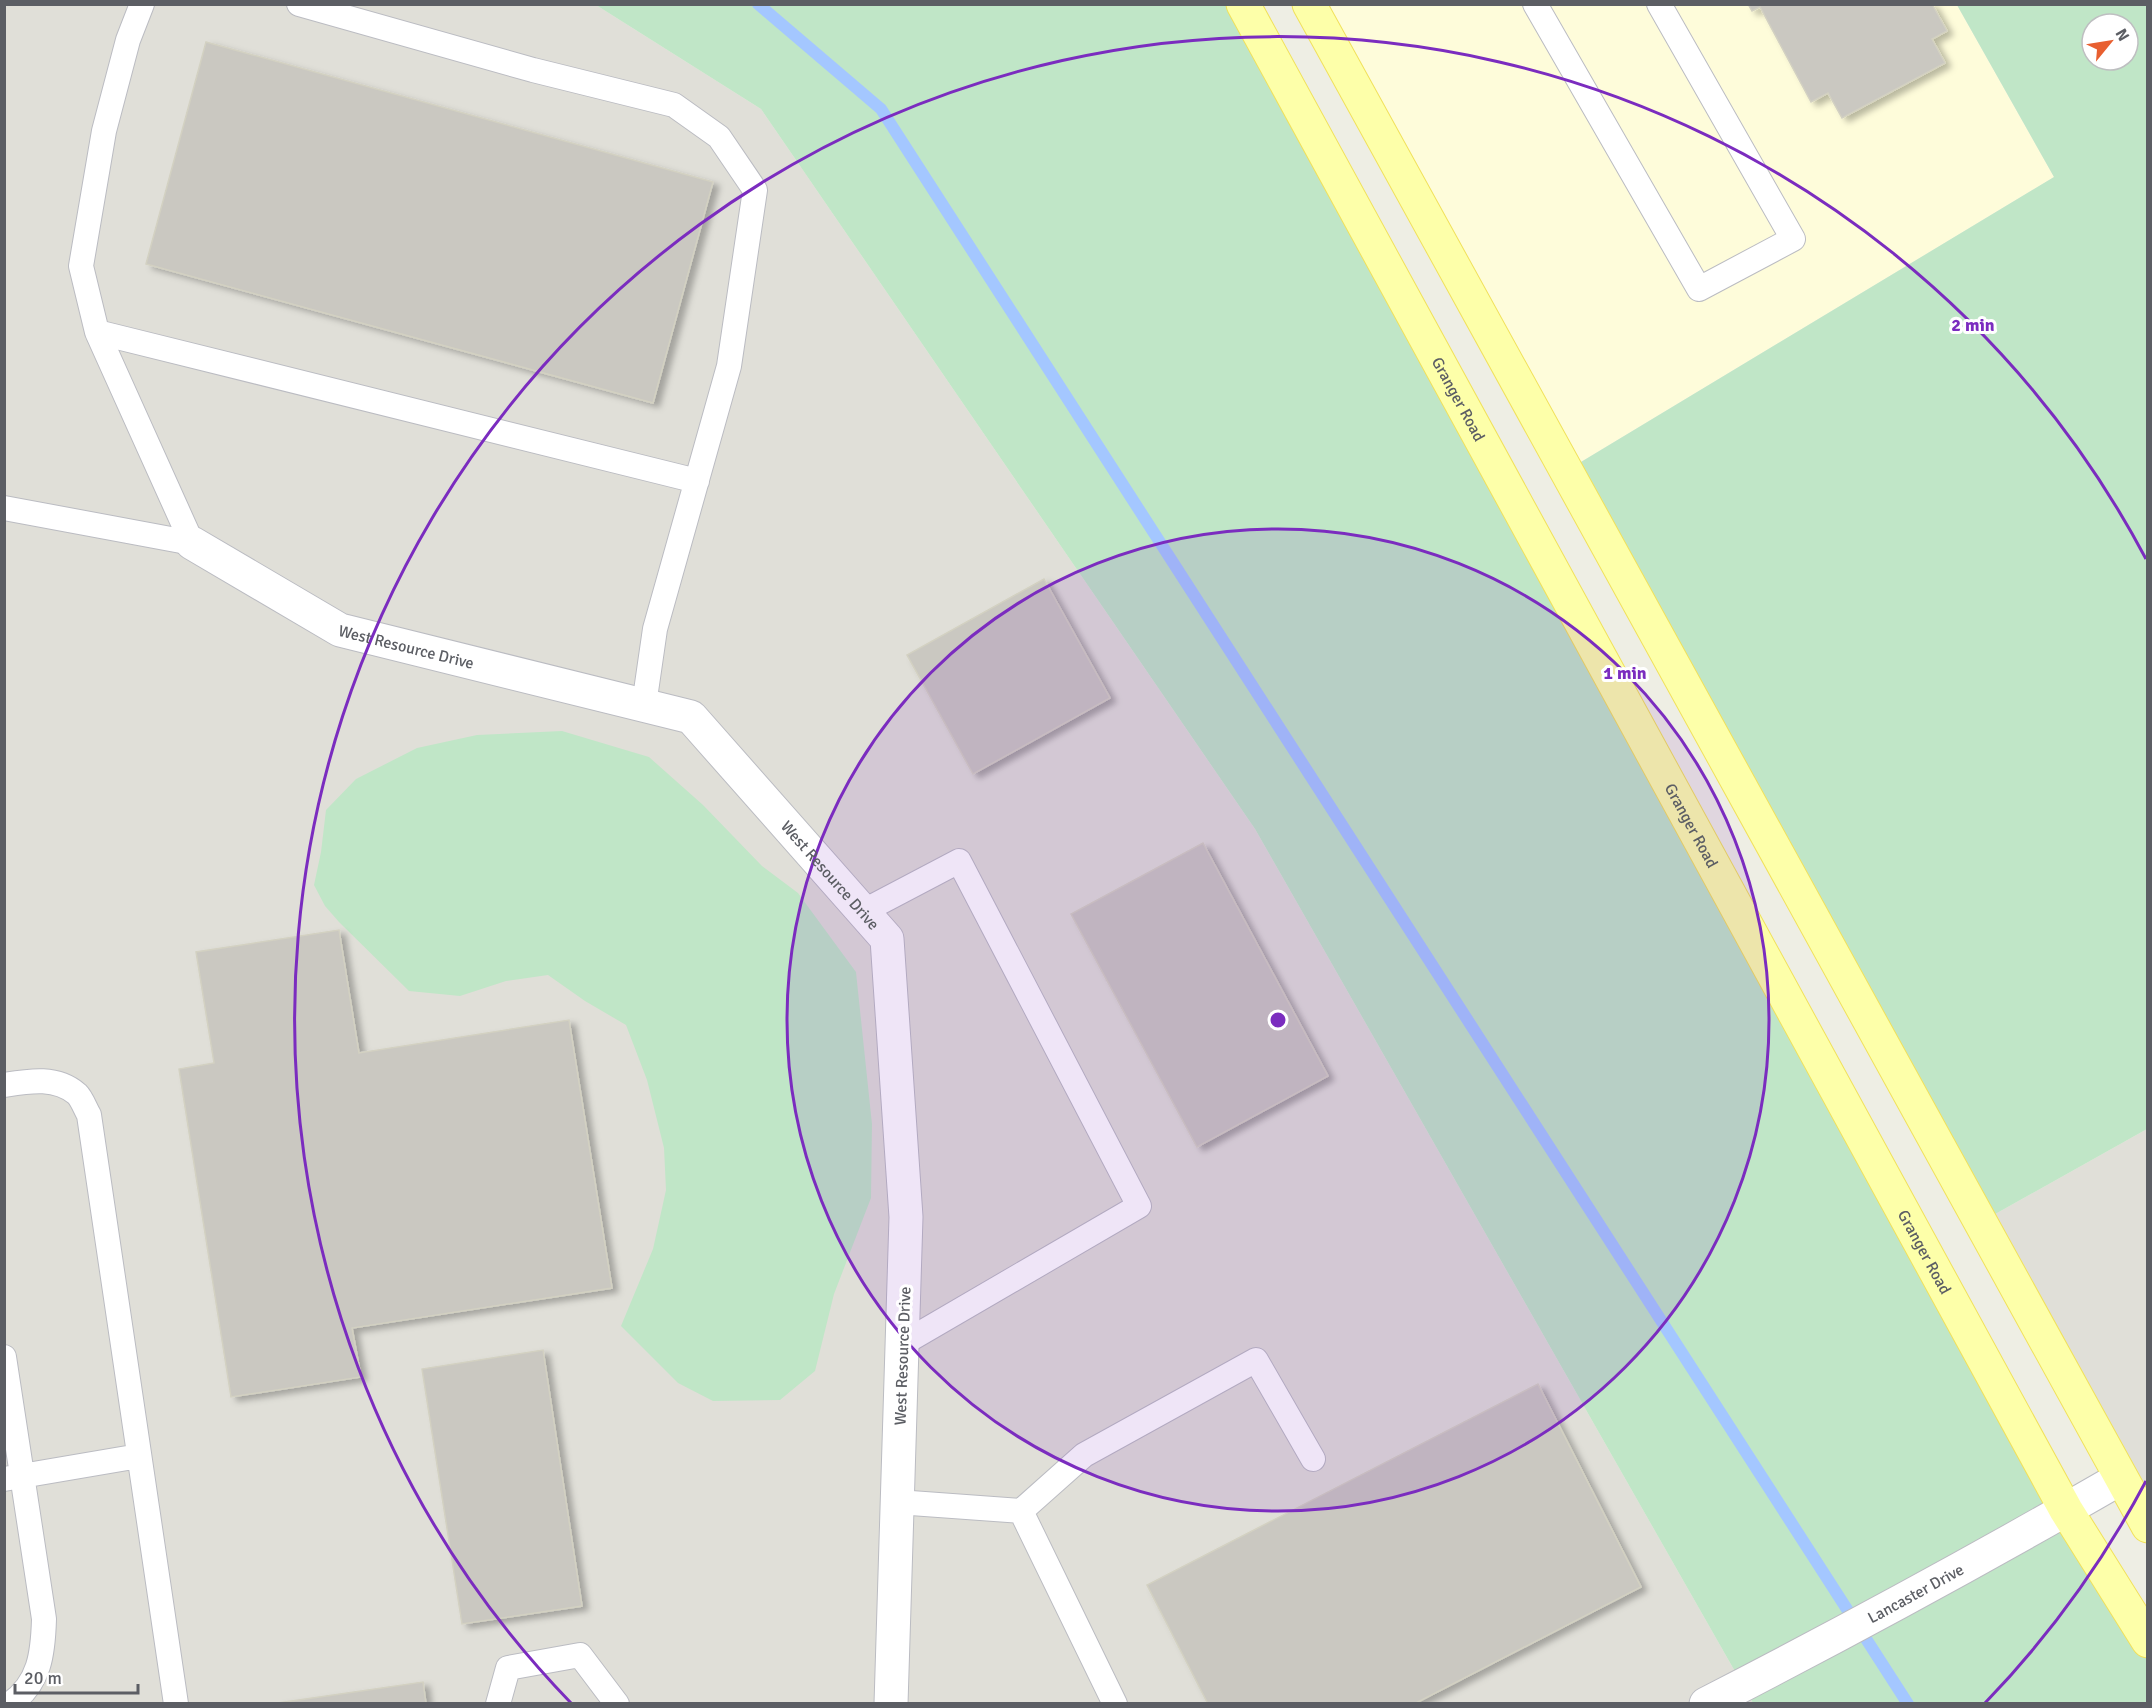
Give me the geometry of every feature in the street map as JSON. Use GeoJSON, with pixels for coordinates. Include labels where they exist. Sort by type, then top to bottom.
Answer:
{"type":"FeatureCollection","features":[{"type":"Feature","properties":{"kind":"main road","name":"Granger Road"},"geometry":{"type":"LineString","coordinates":[[1243,4],[2066,1510],[2148,1641]]}},
{"type":"Feature","properties":{"kind":"main road"},"geometry":{"type":"LineString","coordinates":[[1309,4],[2148,1526]]}},
{"type":"Feature","properties":{"kind":"street","name":"West Resource Drive"},"geometry":{"type":"LineString","coordinates":[[192,543],[340,630],[691,717],[886,939],[906,1217],[891,1704]]}},
{"type":"Feature","properties":{"kind":"street","name":"Lancaster Drive"},"geometry":{"type":"LineString","coordinates":[[1706,1704],[1967,1565],[2121,1478]]}},
{"type":"Feature","properties":{"kind":"lane"},"geometry":{"type":"LineString","coordinates":[[142,4],[128,40],[104,131],[81,266],[97,332],[192,543]]}},
{"type":"Feature","properties":{"kind":"lane"},"geometry":{"type":"LineString","coordinates":[[298,4],[533,70],[674,105],[719,137],[755,190],[729,366],[655,629],[644,705]]}},
{"type":"Feature","properties":{"kind":"lane"},"geometry":{"type":"LineString","coordinates":[[1535,4],[1699,289],[1793,239],[1659,4]]}},
{"type":"Feature","properties":{"kind":"lane"},"geometry":{"type":"LineString","coordinates":[[97,332],[697,481]]}},
{"type":"Feature","properties":{"kind":"lane"},"geometry":{"type":"LineString","coordinates":[[4,508],[192,543]]}},
{"type":"Feature","properties":{"kind":"lane"},"geometry":{"type":"LineString","coordinates":[[862,912],[959,861],[1138,1206],[902,1344]]}},
{"type":"Feature","properties":{"kind":"lane"},"geometry":{"type":"LineString","coordinates":[[4,1085],[35,1080],[58,1083],[78,1095],[88,1115],[176,1704]]}},
{"type":"Feature","properties":{"kind":"lane"},"geometry":{"type":"LineString","coordinates":[[4,1357],[14,1477],[44,1619],[43,1648],[36,1674],[24,1694],[10,1704]]}},
{"type":"Feature","properties":{"kind":"lane"},"geometry":{"type":"LineString","coordinates":[[897,1502],[1021,1511],[1084,1455],[1256,1360],[1313,1459]]}},
{"type":"Feature","properties":{"kind":"lane"},"geometry":{"type":"LineString","coordinates":[[14,1477],[139,1456]]}},
{"type":"Feature","properties":{"kind":"lane"},"geometry":{"type":"LineString","coordinates":[[1021,1511],[1115,1704]]}},
{"type":"Feature","properties":{"kind":"lane"},"geometry":{"type":"LineString","coordinates":[[498,1704],[508,1668],[580,1656],[617,1704]]}},
{"type":"Feature","properties":{"kind":"shaded area"},"geometry":{"type":"Polygon","coordinates":[[[5,5],[596,5],[761,109],[1255,829],[1753,1703],[5,1704],[5,5]]]}},
{"type":"Feature","properties":{"kind":"shaded area"},"geometry":{"type":"Polygon","coordinates":[[[1309,5],[1957,5],[2054,177],[1566,471],[1309,5]]]}},
{"type":"Feature","properties":{"kind":"shaded area"},"geometry":{"type":"Polygon","coordinates":[[[2147,1129],[2147,1526],[1981,1222],[2147,1129]]]}},
{"type":"Feature","properties":{"kind":"green space"},"geometry":{"type":"Polygon","coordinates":[[[596,5],[1243,5],[2147,1641],[2147,1703],[1753,1703],[1255,829],[761,109],[596,5]]]}},
{"type":"Feature","properties":{"kind":"green space"},"geometry":{"type":"Polygon","coordinates":[[[1957,5],[2147,5],[2147,1129],[1981,1222],[1566,471],[2054,177],[1957,5]]]}},
{"type":"Feature","properties":{"kind":"green space"},"geometry":{"type":"Polygon","coordinates":[[[562,731],[649,757],[703,805],[762,866],[798,893],[856,972],[872,1124],[871,1198],[834,1294],[815,1371],[780,1400],[713,1401],[678,1383],[621,1326],[653,1249],[666,1190],[664,1148],[647,1080],[626,1025],[585,1001],[548,975],[506,981],[460,996],[409,991],[339,922],[325,906],[314,885],[326,810],[356,779],[417,748],[477,735],[562,731]]]}},
{"type":"Feature","properties":{"kind":"building"},"geometry":{"type":"Polygon","coordinates":[[[1748,4],[1932,4],[1947,31],[1932,39],[1945,63],[1842,118],[1828,93],[1811,102],[1760,7],[1752,11],[1748,4]]]}},
{"type":"Feature","properties":{"kind":"building"},"geometry":{"type":"Polygon","coordinates":[[[206,42],[713,182],[653,403],[146,264],[206,42]]]}},
{"type":"Feature","properties":{"kind":"building"},"geometry":{"type":"Polygon","coordinates":[[[1044,579],[1110,698],[973,774],[907,655],[1044,579]]]}},
{"type":"Feature","properties":{"kind":"building"},"geometry":{"type":"Polygon","coordinates":[[[1203,843],[1328,1076],[1197,1147],[1071,914],[1203,843]]]}},
{"type":"Feature","properties":{"kind":"building"},"geometry":{"type":"Polygon","coordinates":[[[339,930],[359,1053],[569,1020],[612,1288],[352,1328],[361,1377],[231,1397],[179,1069],[214,1063],[196,952],[339,930]]]}},
{"type":"Feature","properties":{"kind":"building"},"geometry":{"type":"Polygon","coordinates":[[[543,1350],[582,1606],[462,1624],[422,1369],[543,1350]]]}},
{"type":"Feature","properties":{"kind":"building"},"geometry":{"type":"Polygon","coordinates":[[[1538,1384],[1641,1587],[1414,1704],[1208,1704],[1147,1585],[1538,1384]]]}},
{"type":"Feature","properties":{"kind":"building"},"geometry":{"type":"Polygon","coordinates":[[[423,1682],[426,1704],[278,1704],[278,1703],[423,1682]]]}},
{"type":"Feature","properties":{"kind":"waterway"},"geometry":{"type":"LineString","coordinates":[[758,4],[881,109],[1908,1704]]}}]}
